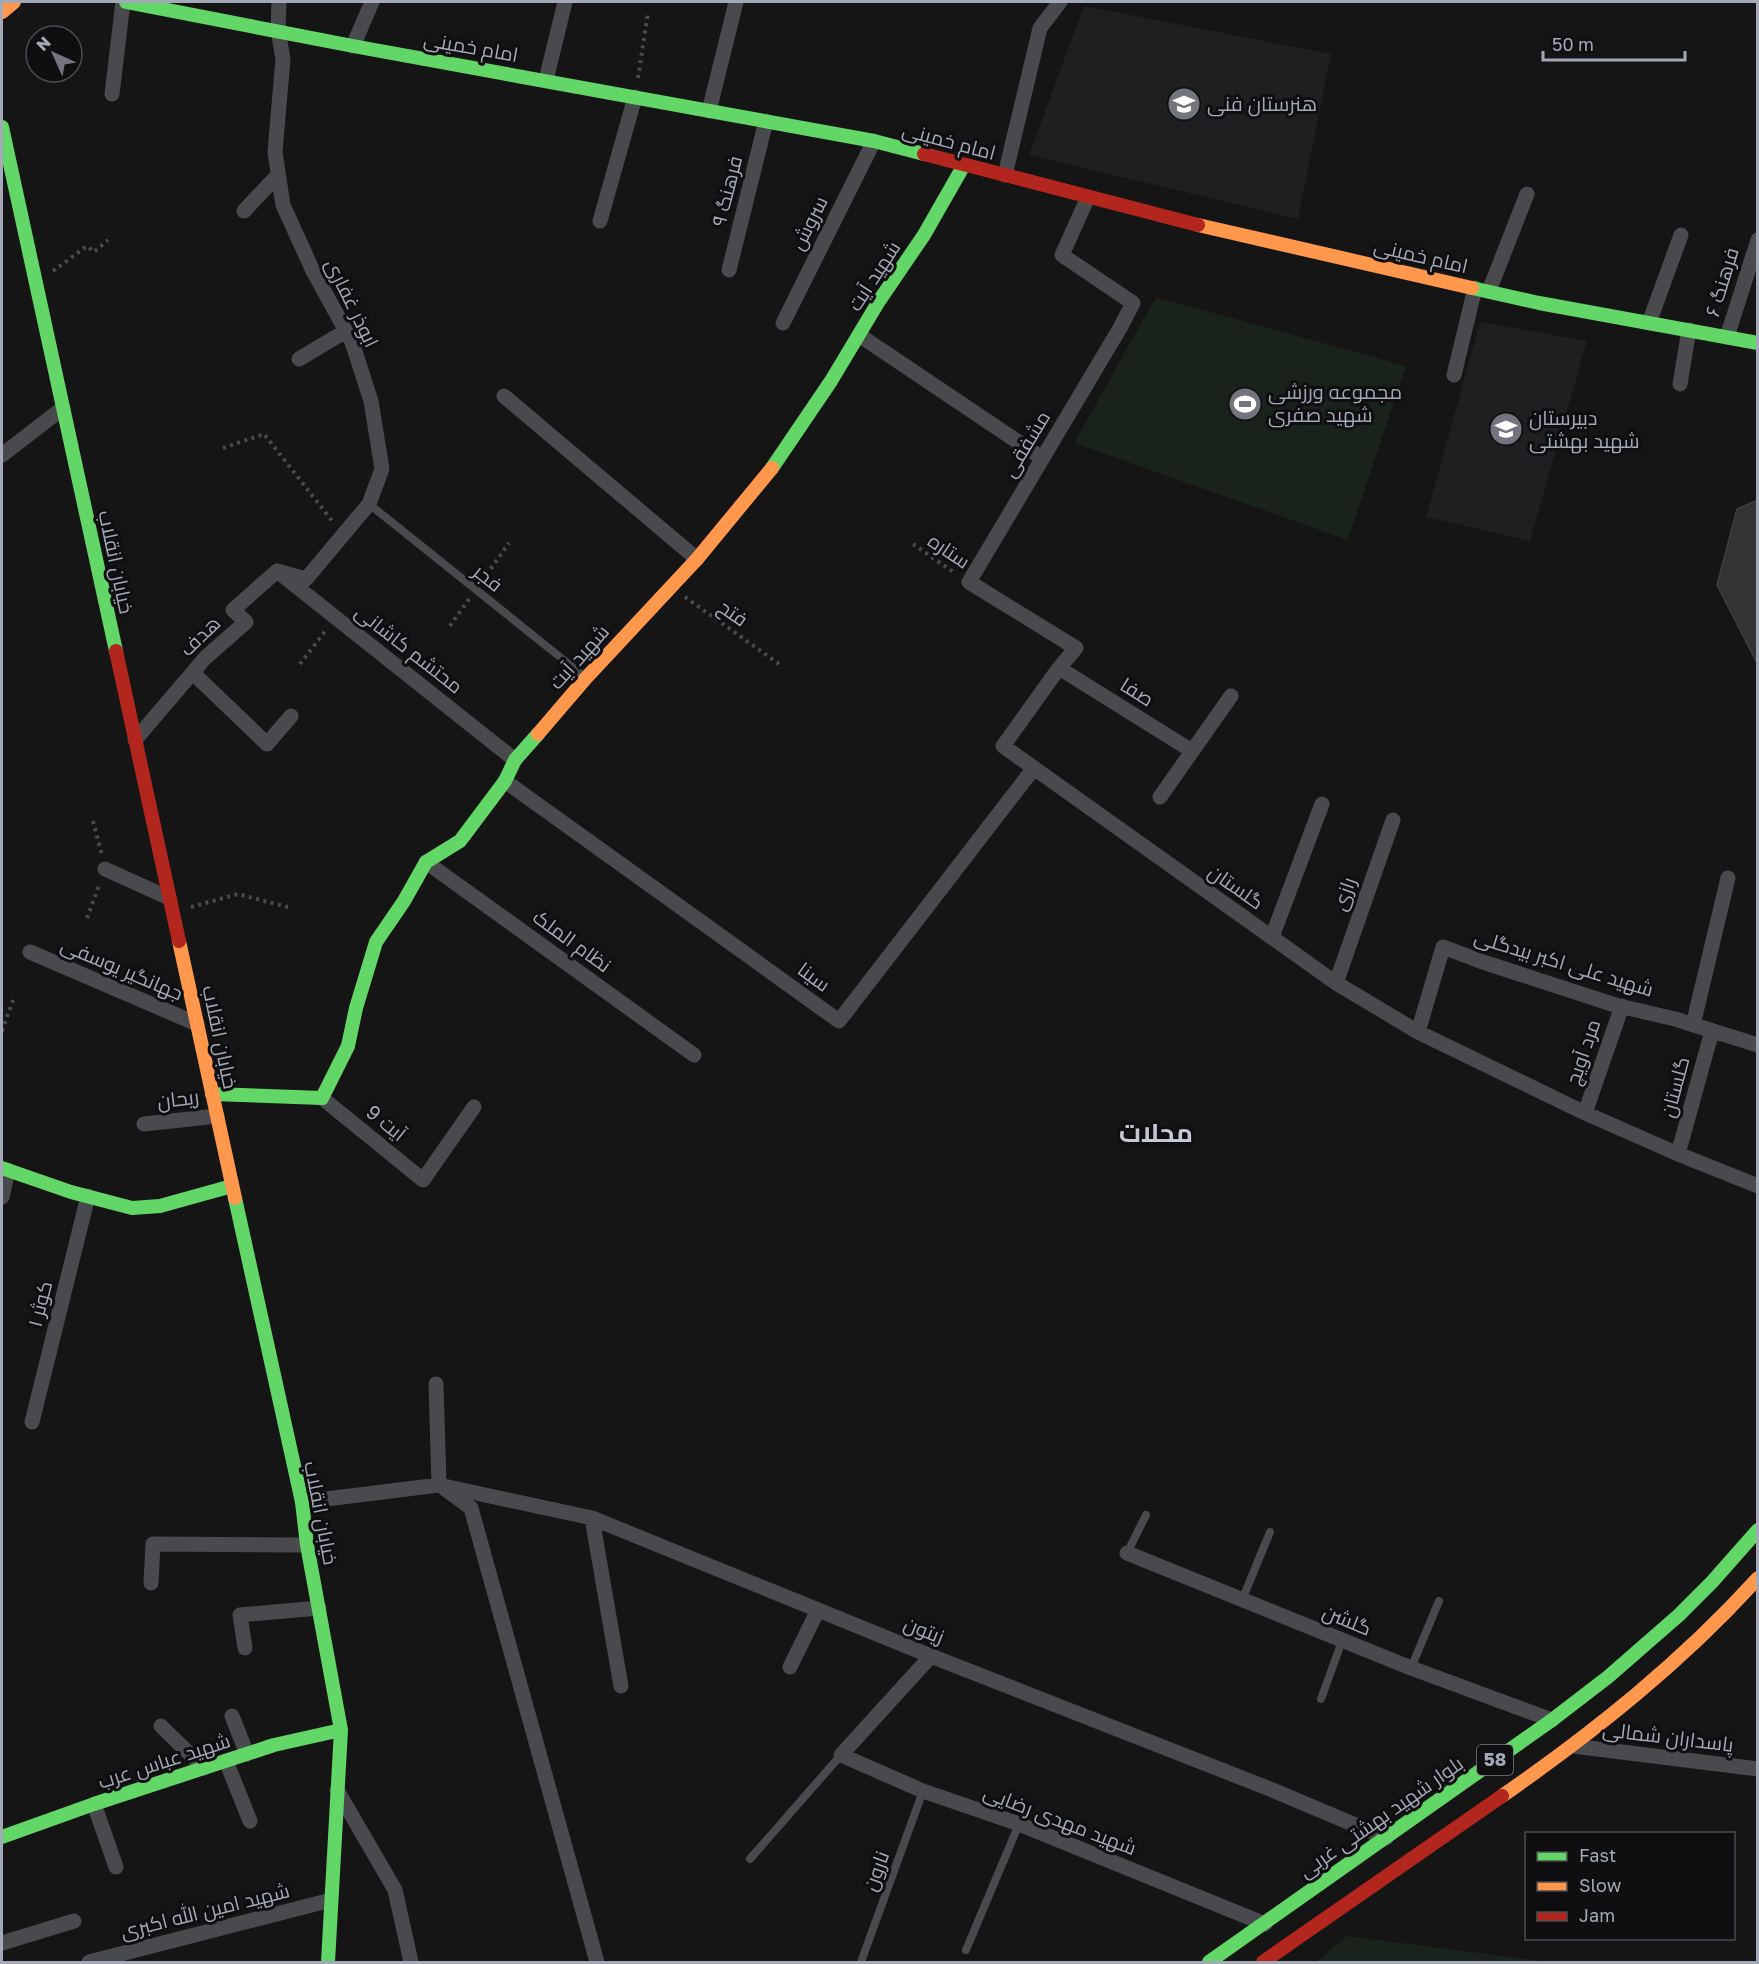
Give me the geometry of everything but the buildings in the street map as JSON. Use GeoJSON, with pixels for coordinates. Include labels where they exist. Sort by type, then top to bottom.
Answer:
{"type":"FeatureCollection","features":[{"type":"Feature","properties":{"kind":"main road"},"geometry":{"type":"LineString","coordinates":[[2,12],[14,2]]}},
{"type":"Feature","properties":{"kind":"main road","name":"امام خمینی"},"geometry":{"type":"LineString","coordinates":[[130,2],[353,46],[874,141],[1210,228],[1539,303],[1758,343]]}},
{"type":"Feature","properties":{"kind":"main road","name":"خیابان انقلاب"},"geometry":{"type":"LineString","coordinates":[[2,127],[4,148],[36,284],[302,1502],[307,1545],[340,1730],[328,1962]]}},
{"type":"Feature","properties":{"kind":"main road","name":"شهید آیت"},"geometry":{"type":"LineString","coordinates":[[322,1098],[348,1046],[356,1008],[376,942],[404,901],[426,862],[460,841],[505,781],[516,760],[586,678],[697,559],[777,462],[831,381],[879,301],[924,235],[964,165]]}},
{"type":"Feature","properties":{"kind":"main road"},"geometry":{"type":"LineString","coordinates":[[212,1094],[322,1098]]}},
{"type":"Feature","properties":{"kind":"main road"},"geometry":{"type":"LineString","coordinates":[[5,1169],[132,1208],[160,1206],[232,1186]]}},
{"type":"Feature","properties":{"kind":"main road","name":"بلوار شهید بهشتی غربی"},"geometry":{"type":"LineString","coordinates":[[1209,1962],[1552,1720],[1655,1637],[1695,1600],[1758,1530]]}},
{"type":"Feature","properties":{"kind":"main road","name":"58"},"geometry":{"type":"LineString","coordinates":[[1263,1962],[1605,1722],[1720,1620],[1758,1578]]}},
{"type":"Feature","properties":{"kind":"main road","name":"شهید عباس عرب"},"geometry":{"type":"LineString","coordinates":[[2,1837],[274,1745],[340,1730]]}},
{"type":"Feature","properties":{"kind":"street"},"geometry":{"type":"LineString","coordinates":[[112,94],[130,2]]}},
{"type":"Feature","properties":{"kind":"street","name":"ابوذر غفاری"},"geometry":{"type":"LineString","coordinates":[[277,571],[306,579],[369,504],[382,469],[371,400],[352,342],[313,271],[283,205],[275,152],[283,59],[278,30],[279,2]]}},
{"type":"Feature","properties":{"kind":"street"},"geometry":{"type":"LineString","coordinates":[[353,46],[372,2]]}},
{"type":"Feature","properties":{"kind":"street"},"geometry":{"type":"LineString","coordinates":[[546,80],[565,2]]}},
{"type":"Feature","properties":{"kind":"street"},"geometry":{"type":"LineString","coordinates":[[709,111],[736,2]]}},
{"type":"Feature","properties":{"kind":"street"},"geometry":{"type":"LineString","coordinates":[[1005,175],[1040,28],[1060,2]]}},
{"type":"Feature","properties":{"kind":"street"},"geometry":{"type":"LineString","coordinates":[[600,221],[635,97]]}},
{"type":"Feature","properties":{"kind":"street","name":"فرهنگ ۹"},"geometry":{"type":"LineString","coordinates":[[729,270],[766,121]]}},
{"type":"Feature","properties":{"kind":"street","name":"سروش"},"geometry":{"type":"LineString","coordinates":[[783,323],[874,141]]}},
{"type":"Feature","properties":{"kind":"street"},"geometry":{"type":"LineString","coordinates":[[244,212],[278,175]]}},
{"type":"Feature","properties":{"kind":"street"},"geometry":{"type":"LineString","coordinates":[[1454,375],[1482,290],[1527,194]]}},
{"type":"Feature","properties":{"kind":"street","name":"مشفقی"},"geometry":{"type":"LineString","coordinates":[[969,582],[1133,303],[1062,255],[1088,197]]}},
{"type":"Feature","properties":{"kind":"street"},"geometry":{"type":"LineString","coordinates":[[1649,323],[1681,235]]}},
{"type":"Feature","properties":{"kind":"street","name":"فرهنگ ۶"},"geometry":{"type":"LineString","coordinates":[[1727,337],[1758,240]]}},
{"type":"Feature","properties":{"kind":"street"},"geometry":{"type":"LineString","coordinates":[[1680,384],[1689,330]]}},
{"type":"Feature","properties":{"kind":"street"},"geometry":{"type":"LineString","coordinates":[[299,359],[346,331]]}},
{"type":"Feature","properties":{"kind":"street"},"geometry":{"type":"LineString","coordinates":[[859,334],[1042,458]]}},
{"type":"Feature","properties":{"kind":"street"},"geometry":{"type":"LineString","coordinates":[[504,396],[697,559]]}},
{"type":"Feature","properties":{"kind":"street"},"geometry":{"type":"LineString","coordinates":[[2,455],[63,408]]}},
{"type":"Feature","properties":{"kind":"street","name":"هدف"},"geometry":{"type":"LineString","coordinates":[[135,740],[205,658],[246,622],[233,610],[277,571]]}},
{"type":"Feature","properties":{"kind":"street","name":"محتشم کاشانی"},"geometry":{"type":"LineString","coordinates":[[277,571],[516,760]]}},
{"type":"Feature","properties":{"kind":"street","name":"گلستان"},"geometry":{"type":"LineString","coordinates":[[969,582],[1076,648],[1003,746],[1336,983],[1418,1032],[1585,1113],[1758,1186]]}},
{"type":"Feature","properties":{"kind":"street","name":"صفا"},"geometry":{"type":"LineString","coordinates":[[1059,668],[1192,752]]}},
{"type":"Feature","properties":{"kind":"street"},"geometry":{"type":"LineString","coordinates":[[193,672],[267,744],[291,716]]}},
{"type":"Feature","properties":{"kind":"street"},"geometry":{"type":"LineString","coordinates":[[1160,797],[1231,696]]}},
{"type":"Feature","properties":{"kind":"street","name":"سینا"},"geometry":{"type":"LineString","coordinates":[[505,781],[839,1021],[1034,768]]}},
{"type":"Feature","properties":{"kind":"street"},"geometry":{"type":"LineString","coordinates":[[1272,937],[1323,804]]}},
{"type":"Feature","properties":{"kind":"street","name":"رازی"},"geometry":{"type":"LineString","coordinates":[[1336,983],[1393,820]]}},
{"type":"Feature","properties":{"kind":"street","name":"نظام الملک"},"geometry":{"type":"LineString","coordinates":[[426,862],[694,1055]]}},
{"type":"Feature","properties":{"kind":"street"},"geometry":{"type":"LineString","coordinates":[[105,869],[171,905]]}},
{"type":"Feature","properties":{"kind":"street"},"geometry":{"type":"LineString","coordinates":[[1693,1025],[1728,879]]}},
{"type":"Feature","properties":{"kind":"street","name":"شهید علی اکبر بیدگلی"},"geometry":{"type":"LineString","coordinates":[[1418,1032],[1443,947],[1491,965],[1622,1006],[1758,1045]]}},
{"type":"Feature","properties":{"kind":"street","name":"جهانگیر یوسفی"},"geometry":{"type":"LineString","coordinates":[[30,952],[197,1024]]}},
{"type":"Feature","properties":{"kind":"street","name":"مرد آویچ"},"geometry":{"type":"LineString","coordinates":[[1585,1113],[1622,1006]]}},
{"type":"Feature","properties":{"kind":"street","name":"گلستان"},"geometry":{"type":"LineString","coordinates":[[1678,1154],[1712,1031]]}},
{"type":"Feature","properties":{"kind":"street","name":"آیت 9"},"geometry":{"type":"LineString","coordinates":[[322,1098],[423,1180],[474,1107]]}},
{"type":"Feature","properties":{"kind":"street","name":"ریحان"},"geometry":{"type":"LineString","coordinates":[[144,1124],[217,1116]]}},
{"type":"Feature","properties":{"kind":"street"},"geometry":{"type":"LineString","coordinates":[[2,1197],[5,1169]]}},
{"type":"Feature","properties":{"kind":"street","name":"کوثر ۱"},"geometry":{"type":"LineString","coordinates":[[32,1422],[88,1196]]}},
{"type":"Feature","properties":{"kind":"street"},"geometry":{"type":"LineString","coordinates":[[435,1384],[439,1485],[471,1509],[597,1962]]}},
{"type":"Feature","properties":{"kind":"street","name":"زیتون"},"geometry":{"type":"LineString","coordinates":[[302,1502],[439,1485],[592,1518],[931,1656],[1259,1784],[1386,1838]]}},
{"type":"Feature","properties":{"kind":"street"},"geometry":{"type":"LineString","coordinates":[[592,1518],[621,1686]]}},
{"type":"Feature","properties":{"kind":"street"},"geometry":{"type":"LineString","coordinates":[[151,1583],[153,1544],[307,1545]]}},
{"type":"Feature","properties":{"kind":"street","name":"گلشن"},"geometry":{"type":"LineString","coordinates":[[1127,1553],[1342,1641],[1552,1720]]}},
{"type":"Feature","properties":{"kind":"street"},"geometry":{"type":"LineString","coordinates":[[245,1648],[240,1615],[319,1608]]}},
{"type":"Feature","properties":{"kind":"street"},"geometry":{"type":"LineString","coordinates":[[790,1667],[818,1610]]}},
{"type":"Feature","properties":{"kind":"street"},"geometry":{"type":"LineString","coordinates":[[841,1755],[931,1656]]}},
{"type":"Feature","properties":{"kind":"street"},"geometry":{"type":"LineString","coordinates":[[232,1716],[248,1754]]}},
{"type":"Feature","properties":{"kind":"street"},"geometry":{"type":"LineString","coordinates":[[161,1726],[204,1768]]}},
{"type":"Feature","properties":{"kind":"street","name":"پاسداران شمالی"},"geometry":{"type":"LineString","coordinates":[[1573,1746],[1758,1770]]}},
{"type":"Feature","properties":{"kind":"street","name":"شهید مهدی رضایی"},"geometry":{"type":"LineString","coordinates":[[841,1755],[923,1791],[1018,1824],[1265,1924]]}},
{"type":"Feature","properties":{"kind":"street"},"geometry":{"type":"LineString","coordinates":[[226,1761],[250,1821]]}},
{"type":"Feature","properties":{"kind":"street"},"geometry":{"type":"LineString","coordinates":[[337,1790],[395,1890],[411,1962]]}},
{"type":"Feature","properties":{"kind":"street"},"geometry":{"type":"LineString","coordinates":[[94,1804],[116,1867]]}},
{"type":"Feature","properties":{"kind":"street","name":"شهید امین الله اکبری"},"geometry":{"type":"LineString","coordinates":[[89,1962],[331,1900]]}},
{"type":"Feature","properties":{"kind":"street"},"geometry":{"type":"LineString","coordinates":[[2,1942],[74,1921]]}},
{"type":"Feature","properties":{"kind":"lane","name":"فجر"},"geometry":{"type":"LineString","coordinates":[[369,504],[586,678]]}},
{"type":"Feature","properties":{"kind":"lane"},"geometry":{"type":"LineString","coordinates":[[1127,1553],[1146,1515]]}},
{"type":"Feature","properties":{"kind":"lane"},"geometry":{"type":"LineString","coordinates":[[1242,1600],[1270,1532]]}},
{"type":"Feature","properties":{"kind":"lane"},"geometry":{"type":"LineString","coordinates":[[1411,1668],[1439,1601]]}},
{"type":"Feature","properties":{"kind":"lane"},"geometry":{"type":"LineString","coordinates":[[1321,1699],[1342,1641]]}},
{"type":"Feature","properties":{"kind":"lane"},"geometry":{"type":"LineString","coordinates":[[750,1859],[841,1755]]}},
{"type":"Feature","properties":{"kind":"lane","name":"نارون"},"geometry":{"type":"LineString","coordinates":[[861,1962],[923,1791]]}},
{"type":"Feature","properties":{"kind":"lane"},"geometry":{"type":"LineString","coordinates":[[966,1950],[1018,1824]]}},
{"type":"Feature","properties":{"kind":"path"},"geometry":{"type":"LineString","coordinates":[[635,97],[648,12]]}},
{"type":"Feature","properties":{"kind":"path"},"geometry":{"type":"LineString","coordinates":[[36,284],[87,246],[94,252],[108,240]]}},
{"type":"Feature","properties":{"kind":"path"},"geometry":{"type":"LineString","coordinates":[[223,448],[264,434],[343,535]]}},
{"type":"Feature","properties":{"kind":"path"},"geometry":{"type":"LineString","coordinates":[[450,626],[509,543]]}},
{"type":"Feature","properties":{"kind":"path","name":"ستاره"},"geometry":{"type":"LineString","coordinates":[[913,544],[969,582]]}},
{"type":"Feature","properties":{"kind":"path","name":"فتح"},"geometry":{"type":"LineString","coordinates":[[670,586],[779,664]]}},
{"type":"Feature","properties":{"kind":"path"},"geometry":{"type":"LineString","coordinates":[[300,664],[335,617]]}},
{"type":"Feature","properties":{"kind":"path"},"geometry":{"type":"LineString","coordinates":[[171,905],[238,894],[291,908]]}},
{"type":"Feature","properties":{"kind":"path"},"geometry":{"type":"LineString","coordinates":[[2,1031],[13,1000]]}},
{"type":"Feature","properties":{"kind":"shaded area","name":"هنرستان فنی"},"geometry":{"type":"Polygon","coordinates":[[[1084,6],[1331,54],[1298,219],[1029,155],[1084,6]]]}},
{"type":"Feature","properties":{"kind":"shaded area","name":"مجموعه ورزشی شهید صفری"},"geometry":{"type":"Polygon","coordinates":[[[1156,297],[1406,366],[1348,540],[1074,443],[1156,297]]]}},
{"type":"Feature","properties":{"kind":"shaded area","name":"دبیرستان شهید بهشتی"},"geometry":{"type":"Polygon","coordinates":[[[1480,322],[1587,341],[1530,541],[1426,517],[1480,322]]]}},
{"type":"Feature","properties":{"kind":"shaded area"},"geometry":{"type":"Polygon","coordinates":[[[1347,1936],[1550,1962],[1316,1962],[1347,1936]]]}},
{"type":"Feature","properties":{"kind":"traffic: fast"},"geometry":{"type":"LineString","coordinates":[[126,2],[874,141],[924,154]]}},
{"type":"Feature","properties":{"kind":"traffic: fast"},"geometry":{"type":"LineString","coordinates":[[2,127],[116,651]]}},
{"type":"Feature","properties":{"kind":"traffic: fast"},"geometry":{"type":"LineString","coordinates":[[772,468],[831,381],[879,301],[924,235],[964,165]]}},
{"type":"Feature","properties":{"kind":"traffic: fast"},"geometry":{"type":"LineString","coordinates":[[1472,288],[1539,303],[1758,343]]}},
{"type":"Feature","properties":{"kind":"traffic: fast"},"geometry":{"type":"LineString","coordinates":[[212,1094],[322,1098],[348,1046],[356,1008],[376,942],[404,901],[426,862],[460,841],[505,781],[515,760],[538,734]]}},
{"type":"Feature","properties":{"kind":"traffic: fast"},"geometry":{"type":"LineString","coordinates":[[2,1168],[71,1192],[132,1208],[160,1206],[232,1186]]}},
{"type":"Feature","properties":{"kind":"traffic: fast"},"geometry":{"type":"LineString","coordinates":[[235,1198],[302,1502],[307,1545],[341,1730],[328,1962]]}},
{"type":"Feature","properties":{"kind":"traffic: fast"},"geometry":{"type":"LineString","coordinates":[[1209,1962],[1552,1720],[1608,1677],[1679,1615],[1758,1530]]}},
{"type":"Feature","properties":{"kind":"traffic: fast"},"geometry":{"type":"LineString","coordinates":[[2,1837],[274,1745],[341,1730]]}},
{"type":"Feature","properties":{"kind":"traffic: slow"},"geometry":{"type":"LineString","coordinates":[[2,12],[14,2]]}},
{"type":"Feature","properties":{"kind":"traffic: slow"},"geometry":{"type":"LineString","coordinates":[[1198,225],[1472,288]]}},
{"type":"Feature","properties":{"kind":"traffic: slow"},"geometry":{"type":"LineString","coordinates":[[538,734],[586,678],[697,559],[772,468]]}},
{"type":"Feature","properties":{"kind":"traffic: slow"},"geometry":{"type":"LineString","coordinates":[[179,941],[235,1198]]}},
{"type":"Feature","properties":{"kind":"traffic: slow"},"geometry":{"type":"LineString","coordinates":[[1502,1796],[1570,1747],[1668,1667],[1699,1639],[1758,1578]]}},
{"type":"Feature","properties":{"kind":"traffic: jam"},"geometry":{"type":"LineString","coordinates":[[924,154],[1198,225]]}},
{"type":"Feature","properties":{"kind":"traffic: jam"},"geometry":{"type":"LineString","coordinates":[[116,651],[179,941]]}},
{"type":"Feature","properties":{"kind":"traffic: jam"},"geometry":{"type":"LineString","coordinates":[[1263,1962],[1502,1796]]}},
{"type":"Feature","properties":{"kind":"place","name":"هنرستان فنی"},"geometry":{"type":"Point","coordinates":[1184,104]}},
{"type":"Feature","properties":{"kind":"place","name":"مجموعه ورزشی شهید صفری"},"geometry":{"type":"Point","coordinates":[1245,404]}},
{"type":"Feature","properties":{"kind":"place","name":"دبیرستان شهید بهشتی"},"geometry":{"type":"Point","coordinates":[1506,429]}},
{"type":"Feature","properties":{"kind":"district","name":"محلات"},"geometry":{"type":"Point","coordinates":[1156,1133]}}]}
